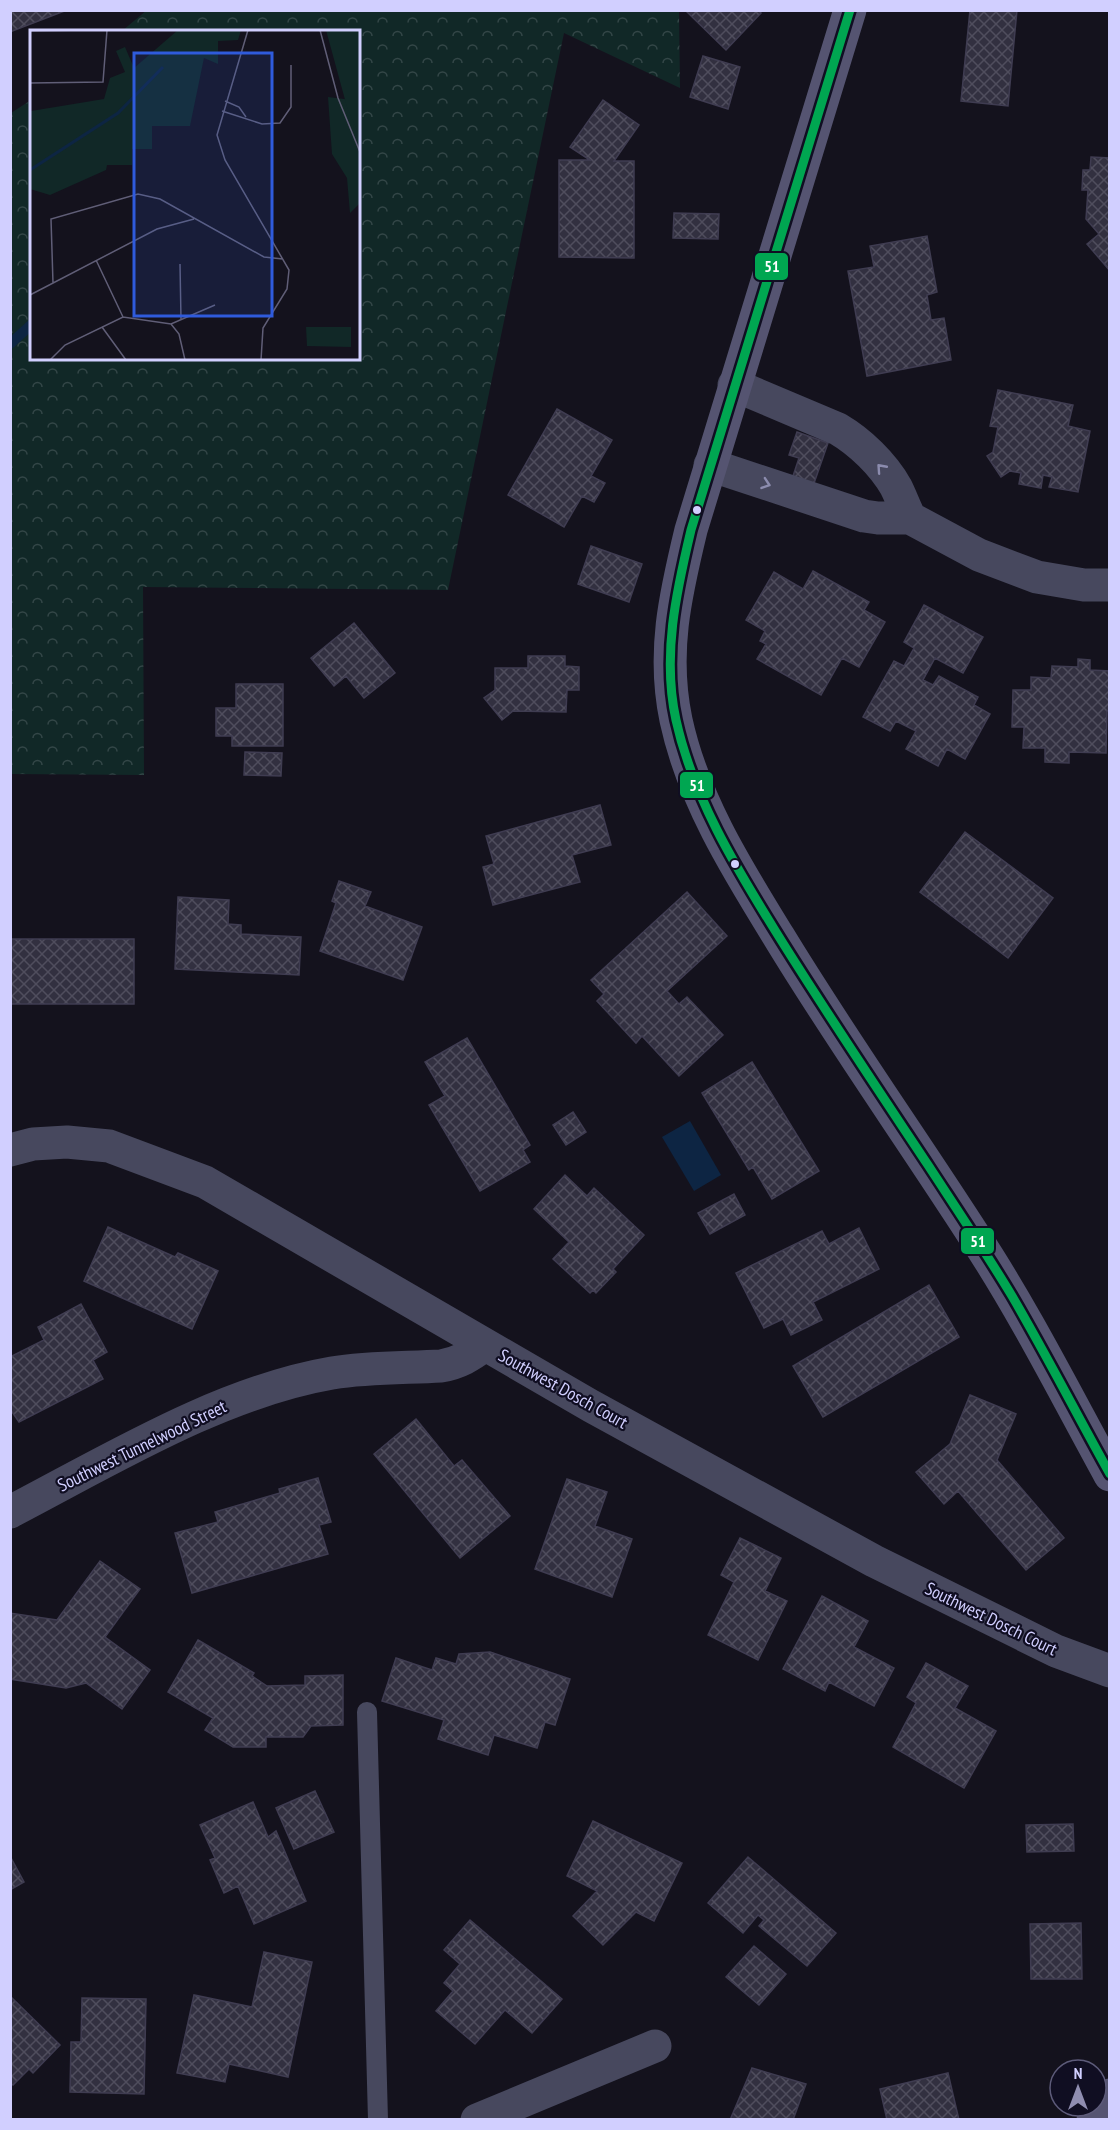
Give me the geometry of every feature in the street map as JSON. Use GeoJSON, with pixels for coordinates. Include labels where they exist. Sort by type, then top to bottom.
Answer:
{"type":"FeatureCollection","features":[{"type":"Feature","properties":{"kind":"street"},"geometry":{"type":"LineString","coordinates":[[850,10],[734,385],[686,550],[670,629],[675,718],[682,746],[700,795],[733,862],[812,992],[977,1239],[1039,1344],[1110,1475]]}},
{"type":"Feature","properties":{"kind":"street"},"geometry":{"type":"LineString","coordinates":[[734,385],[838,429],[849,436],[896,486],[910,518]]}},
{"type":"Feature","properties":{"kind":"street"},"geometry":{"type":"LineString","coordinates":[[710,465],[822,504],[864,516],[910,518],[979,555],[1036,577],[1084,585],[1110,585]]}},
{"type":"Feature","properties":{"kind":"street","name":"Southwest Dosch Court"},"geometry":{"type":"LineString","coordinates":[[10,1150],[33,1144],[67,1142],[109,1146],[149,1159],[205,1182],[485,1346],[874,1562],[1056,1651],[1110,1671]]}},
{"type":"Feature","properties":{"kind":"street","name":"Southwest Tunnelwood Street"},"geometry":{"type":"LineString","coordinates":[[10,1512],[228,1403],[332,1373],[454,1364],[485,1346]]}},
{"type":"Feature","properties":{"kind":"street"},"geometry":{"type":"LineString","coordinates":[[477,2120],[655,2046]]}},
{"type":"Feature","properties":{"kind":"street"},"geometry":{"type":"LineString","coordinates":[[1093,2120],[1110,2095]]}},
{"type":"Feature","properties":{"kind":"lane"},"geometry":{"type":"LineString","coordinates":[[367,1712],[378,2120]]}},
{"type":"Feature","properties":{"kind":"green space"},"geometry":{"type":"Polygon","coordinates":[[[147,10],[679,11],[680,88],[564,33],[448,590],[143,587],[144,775],[11,774],[11,113],[30,101],[30,360],[360,360],[360,30],[123,30],[147,10]]]}},
{"type":"Feature","properties":{"kind":"water"},"geometry":{"type":"Polygon","coordinates":[[[690,1121],[721,1175],[694,1191],[662,1137],[690,1121]]]}},
{"type":"Feature","properties":{"kind":"building"},"geometry":{"type":"Polygon","coordinates":[[[10,10],[67,10],[10,32],[10,10]]]}},
{"type":"Feature","properties":{"kind":"building"},"geometry":{"type":"Polygon","coordinates":[[[685,10],[758,10],[761,13],[726,50],[685,10]]]}},
{"type":"Feature","properties":{"kind":"building"},"geometry":{"type":"Polygon","coordinates":[[[970,10],[1017,10],[1008,106],[961,101],[970,10]]]}},
{"type":"Feature","properties":{"kind":"building"},"geometry":{"type":"Polygon","coordinates":[[[703,56],[740,67],[728,109],[690,97],[703,56]]]}},
{"type":"Feature","properties":{"kind":"building"},"geometry":{"type":"Polygon","coordinates":[[[603,100],[639,125],[614,161],[634,161],[634,258],[559,257],[559,160],[590,160],[570,147],[603,100]]]}},
{"type":"Feature","properties":{"kind":"building"},"geometry":{"type":"Polygon","coordinates":[[[1091,157],[1110,158],[1110,271],[1087,244],[1099,234],[1086,219],[1088,190],[1082,190],[1083,170],[1090,170],[1091,157]]]}},
{"type":"Feature","properties":{"kind":"building"},"geometry":{"type":"Polygon","coordinates":[[[674,213],[719,214],[718,239],[673,238],[674,213]]]}},
{"type":"Feature","properties":{"kind":"building"},"geometry":{"type":"Polygon","coordinates":[[[927,236],[937,292],[927,295],[931,320],[944,318],[951,360],[867,376],[848,271],[874,267],[870,246],[927,236]]]}},
{"type":"Feature","properties":{"kind":"building"},"geometry":{"type":"Polygon","coordinates":[[[998,390],[1073,405],[1068,426],[1090,431],[1078,492],[1049,487],[1052,477],[1043,475],[1041,488],[1019,484],[1021,473],[1010,471],[1001,477],[987,456],[993,452],[998,427],[990,426],[998,390]]]}},
{"type":"Feature","properties":{"kind":"building"},"geometry":{"type":"Polygon","coordinates":[[[557,409],[612,440],[591,476],[605,483],[594,502],[582,496],[564,527],[508,495],[557,409]]]}},
{"type":"Feature","properties":{"kind":"building"},"geometry":{"type":"Polygon","coordinates":[[[797,432],[828,443],[812,489],[791,482],[799,458],[789,455],[797,432]]]}},
{"type":"Feature","properties":{"kind":"building"},"geometry":{"type":"Polygon","coordinates":[[[591,546],[642,564],[629,602],[578,584],[591,546]]]}},
{"type":"Feature","properties":{"kind":"building"},"geometry":{"type":"Polygon","coordinates":[[[813,571],[869,602],[864,610],[885,622],[859,667],[842,658],[821,695],[757,659],[766,644],[760,641],[765,631],[746,620],[774,572],[803,589],[813,571]]]}},
{"type":"Feature","properties":{"kind":"building"},"geometry":{"type":"Polygon","coordinates":[[[924,605],[983,637],[963,673],[935,658],[923,680],[933,685],[939,676],[978,697],[974,705],[990,714],[965,759],[947,749],[938,766],[906,749],[916,731],[896,721],[890,731],[863,717],[894,661],[904,666],[914,648],[904,642],[924,605]]]}},
{"type":"Feature","properties":{"kind":"building"},"geometry":{"type":"Polygon","coordinates":[[[354,623],[395,673],[364,698],[346,676],[334,686],[311,658],[354,623]]]}},
{"type":"Feature","properties":{"kind":"building"},"geometry":{"type":"Polygon","coordinates":[[[528,656],[565,656],[565,666],[579,667],[579,690],[567,690],[566,712],[513,711],[502,720],[484,698],[495,690],[495,668],[528,668],[528,656]]]}},
{"type":"Feature","properties":{"kind":"building"},"geometry":{"type":"Polygon","coordinates":[[[1078,659],[1090,660],[1090,670],[1110,671],[1110,711],[1107,711],[1106,753],[1069,752],[1069,763],[1045,762],[1045,748],[1023,748],[1024,727],[1012,727],[1013,690],[1031,690],[1031,677],[1051,678],[1052,666],[1078,667],[1078,659]]]}},
{"type":"Feature","properties":{"kind":"building"},"geometry":{"type":"Polygon","coordinates":[[[236,684],[283,684],[283,746],[232,746],[232,736],[216,736],[216,708],[236,708],[236,684]]]}},
{"type":"Feature","properties":{"kind":"building"},"geometry":{"type":"Polygon","coordinates":[[[245,752],[282,753],[281,776],[244,775],[245,752]]]}},
{"type":"Feature","properties":{"kind":"building"},"geometry":{"type":"Polygon","coordinates":[[[600,805],[611,845],[572,855],[580,882],[493,905],[483,867],[494,864],[486,836],[600,805]]]}},
{"type":"Feature","properties":{"kind":"building"},"geometry":{"type":"Polygon","coordinates":[[[965,832],[1053,898],[1008,958],[920,892],[965,832]]]}},
{"type":"Feature","properties":{"kind":"building"},"geometry":{"type":"Polygon","coordinates":[[[339,881],[371,892],[365,906],[422,927],[403,980],[320,951],[336,903],[332,901],[339,881]]]}},
{"type":"Feature","properties":{"kind":"building"},"geometry":{"type":"Polygon","coordinates":[[[687,892],[727,936],[667,991],[679,1004],[687,997],[723,1035],[679,1076],[642,1036],[636,1043],[597,1001],[604,994],[591,980],[687,892]]]}},
{"type":"Feature","properties":{"kind":"building"},"geometry":{"type":"Polygon","coordinates":[[[178,897],[229,900],[228,924],[241,925],[241,934],[301,937],[299,975],[175,969],[178,897]]]}},
{"type":"Feature","properties":{"kind":"building"},"geometry":{"type":"Polygon","coordinates":[[[10,939],[134,939],[134,1004],[10,1004],[10,939]]]}},
{"type":"Feature","properties":{"kind":"building"},"geometry":{"type":"Polygon","coordinates":[[[467,1038],[530,1145],[523,1150],[530,1162],[480,1191],[429,1105],[445,1096],[425,1062],[467,1038]]]}},
{"type":"Feature","properties":{"kind":"building"},"geometry":{"type":"Polygon","coordinates":[[[752,1062],[819,1171],[772,1199],[753,1167],[749,1170],[702,1093],[752,1062]]]}},
{"type":"Feature","properties":{"kind":"building"},"geometry":{"type":"Polygon","coordinates":[[[573,1112],[586,1132],[566,1145],[553,1125],[573,1112]]]}},
{"type":"Feature","properties":{"kind":"building"},"geometry":{"type":"Polygon","coordinates":[[[565,1175],[587,1196],[594,1188],[644,1235],[613,1269],[616,1272],[596,1293],[593,1290],[590,1293],[553,1259],[569,1242],[534,1209],[565,1175]]]}},
{"type":"Feature","properties":{"kind":"building"},"geometry":{"type":"Polygon","coordinates":[[[734,1194],[745,1215],[710,1234],[698,1213],[734,1194]]]}},
{"type":"Feature","properties":{"kind":"building"},"geometry":{"type":"Polygon","coordinates":[[[108,1227],[175,1257],[178,1253],[218,1271],[192,1329],[84,1281],[108,1227]]]}},
{"type":"Feature","properties":{"kind":"building"},"geometry":{"type":"Polygon","coordinates":[[[859,1228],[879,1269],[813,1302],[822,1320],[791,1335],[783,1319],[764,1328],[736,1273],[822,1231],[829,1244],[859,1228]]]}},
{"type":"Feature","properties":{"kind":"building"},"geometry":{"type":"Polygon","coordinates":[[[929,1285],[959,1337],[823,1417],[793,1366],[929,1285]]]}},
{"type":"Feature","properties":{"kind":"building"},"geometry":{"type":"Polygon","coordinates":[[[81,1304],[107,1352],[93,1360],[103,1379],[19,1422],[10,1409],[10,1357],[44,1340],[38,1327],[81,1304]]]}},
{"type":"Feature","properties":{"kind":"building"},"geometry":{"type":"Polygon","coordinates":[[[970,1395],[1016,1414],[997,1460],[1064,1538],[1026,1570],[958,1491],[944,1504],[916,1472],[950,1444],[970,1395]]]}},
{"type":"Feature","properties":{"kind":"building"},"geometry":{"type":"Polygon","coordinates":[[[416,1419],[454,1466],[462,1460],[510,1516],[460,1558],[374,1454],[416,1419]]]}},
{"type":"Feature","properties":{"kind":"building"},"geometry":{"type":"Polygon","coordinates":[[[318,1478],[331,1522],[319,1525],[328,1554],[192,1593],[175,1533],[218,1522],[215,1512],[280,1493],[279,1489],[318,1478]]]}},
{"type":"Feature","properties":{"kind":"building"},"geometry":{"type":"Polygon","coordinates":[[[567,1479],[607,1492],[595,1526],[632,1539],[612,1597],[535,1569],[567,1479]]]}},
{"type":"Feature","properties":{"kind":"building"},"geometry":{"type":"Polygon","coordinates":[[[740,1538],[781,1558],[765,1591],[787,1601],[758,1660],[708,1635],[734,1582],[721,1575],[740,1538]]]}},
{"type":"Feature","properties":{"kind":"building"},"geometry":{"type":"Polygon","coordinates":[[[100,1561],[140,1589],[105,1637],[150,1670],[122,1709],[86,1683],[66,1688],[10,1679],[10,1613],[57,1620],[100,1561]]]}},
{"type":"Feature","properties":{"kind":"building"},"geometry":{"type":"Polygon","coordinates":[[[822,1596],[868,1621],[854,1647],[894,1668],[874,1706],[829,1682],[825,1691],[783,1669],[822,1596]]]}},
{"type":"Feature","properties":{"kind":"building"},"geometry":{"type":"Polygon","coordinates":[[[198,1640],[254,1673],[252,1676],[267,1686],[305,1685],[305,1676],[343,1675],[343,1725],[311,1726],[303,1737],[266,1737],[266,1747],[233,1747],[205,1730],[213,1718],[168,1692],[198,1640]]]}},
{"type":"Feature","properties":{"kind":"building"},"geometry":{"type":"Polygon","coordinates":[[[490,1652],[570,1679],[555,1725],[545,1722],[537,1748],[494,1735],[488,1755],[438,1739],[444,1720],[382,1701],[396,1658],[432,1670],[436,1658],[456,1664],[459,1654],[490,1652]]]}},
{"type":"Feature","properties":{"kind":"building"},"geometry":{"type":"Polygon","coordinates":[[[926,1663],[968,1686],[955,1708],[996,1731],[964,1788],[893,1747],[916,1703],[907,1697],[926,1663]]]}},
{"type":"Feature","properties":{"kind":"building"},"geometry":{"type":"Polygon","coordinates":[[[315,1791],[334,1832],[294,1849],[276,1808],[315,1791]]]}},
{"type":"Feature","properties":{"kind":"building"},"geometry":{"type":"Polygon","coordinates":[[[253,1802],[268,1837],[276,1831],[306,1901],[254,1924],[238,1886],[224,1893],[210,1860],[215,1858],[200,1825],[253,1802]]]}},
{"type":"Feature","properties":{"kind":"building"},"geometry":{"type":"Polygon","coordinates":[[[593,1821],[682,1863],[654,1921],[636,1912],[603,1945],[573,1916],[597,1891],[567,1876],[593,1821]]]}},
{"type":"Feature","properties":{"kind":"building"},"geometry":{"type":"Polygon","coordinates":[[[1073,1824],[1074,1851],[1027,1852],[1026,1825],[1073,1824]]]}},
{"type":"Feature","properties":{"kind":"building"},"geometry":{"type":"Polygon","coordinates":[[[10,1856],[24,1882],[10,1890],[10,1856]]]}},
{"type":"Feature","properties":{"kind":"building"},"geometry":{"type":"Polygon","coordinates":[[[748,1857],[836,1933],[807,1966],[759,1926],[764,1920],[758,1915],[743,1933],[708,1903],[748,1857]]]}},
{"type":"Feature","properties":{"kind":"building"},"geometry":{"type":"Polygon","coordinates":[[[470,1920],[562,1999],[532,2033],[505,2010],[475,2044],[436,2011],[453,1991],[444,1983],[460,1964],[444,1950],[470,1920]]]}},
{"type":"Feature","properties":{"kind":"building"},"geometry":{"type":"Polygon","coordinates":[[[1081,1923],[1082,1979],[1031,1979],[1030,1924],[1081,1923]]]}},
{"type":"Feature","properties":{"kind":"building"},"geometry":{"type":"Polygon","coordinates":[[[754,1946],[786,1974],[759,2005],[726,1977],[754,1946]]]}},
{"type":"Feature","properties":{"kind":"building"},"geometry":{"type":"Polygon","coordinates":[[[264,1952],[312,1962],[288,2077],[229,2064],[225,2082],[177,2073],[194,1995],[252,2007],[264,1952]]]}},
{"type":"Feature","properties":{"kind":"building"},"geometry":{"type":"Polygon","coordinates":[[[10,1996],[60,2045],[33,2073],[29,2069],[13,2085],[10,2083],[10,1996]]]}},
{"type":"Feature","properties":{"kind":"building"},"geometry":{"type":"Polygon","coordinates":[[[82,1998],[146,1999],[144,2094],[70,2092],[71,2042],[81,2042],[82,1998]]]}},
{"type":"Feature","properties":{"kind":"building"},"geometry":{"type":"Polygon","coordinates":[[[752,2068],[806,2084],[793,2120],[730,2120],[752,2068]]]}},
{"type":"Feature","properties":{"kind":"building"},"geometry":{"type":"Polygon","coordinates":[[[948,2073],[959,2120],[887,2120],[880,2089],[948,2073]]]}},
{"type":"Feature","properties":{"kind":"waterway"},"geometry":{"type":"LineString","coordinates":[[10,344],[30,326]]}},
{"type":"Feature","properties":{"kind":"transit line","name":"51"},"geometry":{"type":"LineString","coordinates":[[850,10],[691,530],[680,577],[671,648],[670,672],[676,720],[683,749],[704,804],[745,882],[813,991],[1002,1279],[1110,1474]]}}]}
